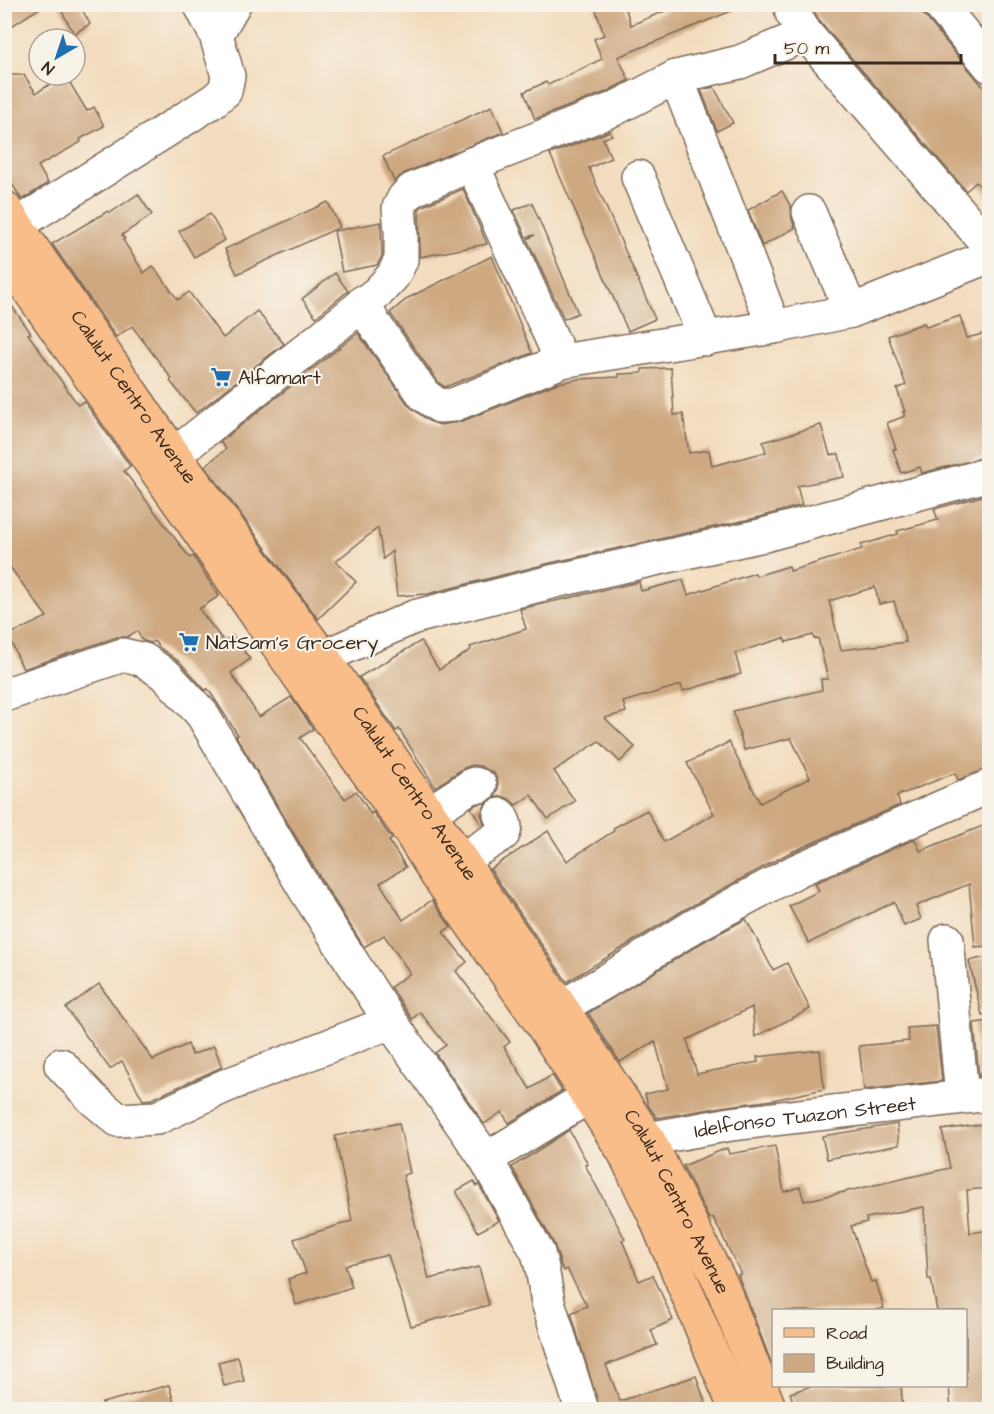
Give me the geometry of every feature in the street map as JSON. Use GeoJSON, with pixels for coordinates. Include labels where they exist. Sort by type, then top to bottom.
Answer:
{"type":"FeatureCollection","features":[{"type":"Feature","properties":{"kind":"main road","name":"Calulut Centro Avenue"},"geometry":{"type":"LineString","coordinates":[[7,230],[174,455],[310,665]]}},
{"type":"Feature","properties":{"kind":"main road","name":"Calulut Centro Avenue"},"geometry":{"type":"LineString","coordinates":[[7,230],[418,819],[636,1145],[722,1286],[770,1410]]}},
{"type":"Feature","properties":{"kind":"main road","name":"Calulut Centro Avenue"},"geometry":{"type":"LineString","coordinates":[[636,1145],[654,1214],[736,1410]]}},
{"type":"Feature","properties":{"kind":"street"},"geometry":{"type":"LineString","coordinates":[[7,230],[213,101],[225,91],[228,76],[216,35],[201,4]]}},
{"type":"Feature","properties":{"kind":"street"},"geometry":{"type":"LineString","coordinates":[[216,35],[234,4]]}},
{"type":"Feature","properties":{"kind":"street"},"geometry":{"type":"LineString","coordinates":[[791,4],[792,13],[806,34],[990,247]]}},
{"type":"Feature","properties":{"kind":"street"},"geometry":{"type":"LineString","coordinates":[[939,4],[990,66]]}},
{"type":"Feature","properties":{"kind":"street"},"geometry":{"type":"LineString","coordinates":[[174,455],[377,293],[393,276],[401,260],[399,208],[404,198],[412,190],[472,164],[614,109],[676,76],[740,62],[806,34]]}},
{"type":"Feature","properties":{"kind":"street"},"geometry":{"type":"LineString","coordinates":[[676,76],[774,327]]}},
{"type":"Feature","properties":{"kind":"street"},"geometry":{"type":"LineString","coordinates":[[472,164],[562,361]]}},
{"type":"Feature","properties":{"kind":"street"},"geometry":{"type":"LineString","coordinates":[[638,177],[706,339]]}},
{"type":"Feature","properties":{"kind":"street"},"geometry":{"type":"LineString","coordinates":[[809,212],[851,311]]}},
{"type":"Feature","properties":{"kind":"street"},"geometry":{"type":"LineString","coordinates":[[363,302],[424,395],[440,406],[453,405],[562,361],[706,339],[851,311],[990,256]]}},
{"type":"Feature","properties":{"kind":"street"},"geometry":{"type":"LineString","coordinates":[[310,665],[414,617],[555,580],[764,535],[990,474]]}},
{"type":"Feature","properties":{"kind":"street"},"geometry":{"type":"LineString","coordinates":[[4,695],[123,655],[144,660],[167,676],[202,714],[306,891],[391,1023],[486,1159],[537,1253],[548,1302],[582,1410]]}},
{"type":"Feature","properties":{"kind":"street"},"geometry":{"type":"LineString","coordinates":[[418,819],[474,784],[480,786]]}},
{"type":"Feature","properties":{"kind":"street"},"geometry":{"type":"LineString","coordinates":[[550,1014],[694,926],[798,870],[990,786]]}},
{"type":"Feature","properties":{"kind":"street"},"geometry":{"type":"LineString","coordinates":[[449,867],[503,834],[505,823],[500,815]]}},
{"type":"Feature","properties":{"kind":"street"},"geometry":{"type":"LineString","coordinates":[[946,939],[976,1095]]}},
{"type":"Feature","properties":{"kind":"street"},"geometry":{"type":"LineString","coordinates":[[61,1065],[93,1099],[118,1120],[157,1118],[225,1086],[391,1023]]}},
{"type":"Feature","properties":{"kind":"street"},"geometry":{"type":"LineString","coordinates":[[486,1159],[600,1091]]}},
{"type":"Feature","properties":{"kind":"street","name":"Idelfonso Tuazon Street"},"geometry":{"type":"LineString","coordinates":[[636,1145],[731,1124],[976,1095]]}},
{"type":"Feature","properties":{"kind":"building"},"geometry":{"type":"Polygon","coordinates":[[[4,4],[46,4],[4,31],[4,4]]]}},
{"type":"Feature","properties":{"kind":"building"},"geometry":{"type":"Polygon","coordinates":[[[58,4],[79,4],[90,24],[85,27],[70,27],[58,4]]]}},
{"type":"Feature","properties":{"kind":"building"},"geometry":{"type":"Polygon","coordinates":[[[594,4],[624,4],[631,25],[682,4],[746,5],[618,57],[629,80],[606,92],[535,119],[524,92],[546,82],[548,85],[602,59],[594,39],[604,35],[594,4]]]}},
{"type":"Feature","properties":{"kind":"building"},"geometry":{"type":"Polygon","coordinates":[[[810,4],[915,4],[990,95],[990,197],[976,182],[966,191],[821,23],[810,4]]]}},
{"type":"Feature","properties":{"kind":"building"},"geometry":{"type":"Polygon","coordinates":[[[4,75],[24,75],[27,80],[27,87],[32,87],[36,93],[46,87],[72,87],[87,111],[94,107],[104,126],[38,166],[48,183],[22,200],[4,171],[4,75]]]}},
{"type":"Feature","properties":{"kind":"building"},"geometry":{"type":"Polygon","coordinates":[[[714,87],[733,123],[717,131],[701,90],[714,87]]]}},
{"type":"Feature","properties":{"kind":"building"},"geometry":{"type":"Polygon","coordinates":[[[492,106],[503,132],[405,173],[394,181],[383,156],[492,106]]]}},
{"type":"Feature","properties":{"kind":"building"},"geometry":{"type":"Polygon","coordinates":[[[610,131],[612,135],[603,139],[611,158],[589,168],[655,319],[628,331],[550,154],[610,131]]]}},
{"type":"Feature","properties":{"kind":"building"},"geometry":{"type":"Polygon","coordinates":[[[463,189],[487,244],[420,257],[419,209],[463,189]]]}},
{"type":"Feature","properties":{"kind":"building"},"geometry":{"type":"Polygon","coordinates":[[[782,191],[791,207],[795,228],[762,246],[748,210],[782,191]]]}},
{"type":"Feature","properties":{"kind":"building"},"geometry":{"type":"Polygon","coordinates":[[[138,194],[152,215],[122,235],[144,273],[153,266],[178,300],[189,292],[223,338],[257,311],[284,344],[196,413],[170,381],[172,379],[132,326],[116,337],[52,244],[108,211],[110,213],[138,194]]]}},
{"type":"Feature","properties":{"kind":"building"},"geometry":{"type":"Polygon","coordinates":[[[328,202],[340,227],[237,274],[225,249],[328,202]]]}},
{"type":"Feature","properties":{"kind":"building"},"geometry":{"type":"Polygon","coordinates":[[[532,203],[578,313],[564,319],[527,239],[535,235],[526,237],[514,210],[532,203]]]}},
{"type":"Feature","properties":{"kind":"building"},"geometry":{"type":"Polygon","coordinates":[[[210,214],[225,240],[194,257],[179,231],[210,214]]]}},
{"type":"Feature","properties":{"kind":"building"},"geometry":{"type":"Polygon","coordinates":[[[381,222],[382,256],[377,265],[342,272],[334,231],[381,222]]]}},
{"type":"Feature","properties":{"kind":"building"},"geometry":{"type":"Polygon","coordinates":[[[492,256],[532,353],[445,387],[438,382],[390,313],[408,298],[492,256]]]}},
{"type":"Feature","properties":{"kind":"building"},"geometry":{"type":"Polygon","coordinates":[[[335,273],[348,291],[316,317],[302,299],[335,273]]]}},
{"type":"Feature","properties":{"kind":"building"},"geometry":{"type":"Polygon","coordinates":[[[4,295],[31,333],[28,334],[78,405],[84,401],[130,466],[124,471],[190,558],[193,556],[219,596],[199,609],[224,642],[232,635],[250,659],[231,673],[259,717],[291,697],[313,729],[300,738],[345,799],[356,791],[392,839],[389,841],[406,867],[380,883],[403,920],[432,900],[451,927],[443,932],[467,962],[456,971],[510,1042],[504,1047],[530,1089],[552,1075],[562,1091],[509,1123],[502,1112],[484,1124],[435,1053],[446,1045],[420,1012],[412,1019],[391,987],[410,973],[384,935],[364,947],[322,881],[236,736],[238,735],[208,689],[205,690],[181,663],[154,641],[151,643],[142,640],[137,631],[127,637],[117,637],[23,669],[8,635],[47,617],[4,559],[4,295]]]}},
{"type":"Feature","properties":{"kind":"building"},"geometry":{"type":"Polygon","coordinates":[[[960,316],[967,338],[990,332],[990,456],[922,473],[920,467],[901,473],[887,423],[905,416],[897,389],[906,385],[888,336],[924,323],[926,327],[960,316]]]}},
{"type":"Feature","properties":{"kind":"building"},"geometry":{"type":"Polygon","coordinates":[[[358,333],[409,406],[429,421],[440,425],[460,422],[555,384],[578,379],[619,377],[619,374],[642,373],[642,369],[671,368],[674,415],[683,414],[689,453],[709,450],[712,466],[766,452],[763,442],[821,425],[830,455],[839,454],[844,477],[797,486],[802,505],[760,517],[550,563],[428,594],[397,596],[392,551],[383,559],[378,528],[336,561],[356,582],[318,619],[205,466],[226,449],[220,442],[358,333]]]}},
{"type":"Feature","properties":{"kind":"building"},"geometry":{"type":"Polygon","coordinates":[[[990,494],[990,768],[958,780],[955,773],[897,796],[900,805],[789,853],[684,910],[567,982],[490,869],[548,831],[567,861],[614,831],[613,828],[647,810],[664,842],[714,814],[687,763],[729,742],[760,803],[810,778],[791,738],[744,750],[733,711],[822,690],[821,679],[828,679],[818,638],[814,639],[813,635],[786,642],[784,638],[735,653],[741,674],[683,691],[681,685],[623,702],[626,712],[605,718],[635,747],[620,762],[599,741],[554,771],[575,801],[548,819],[531,795],[516,805],[501,796],[494,798],[498,791],[498,782],[494,773],[480,766],[472,765],[464,768],[435,787],[399,729],[396,731],[359,677],[421,641],[439,670],[471,650],[470,647],[526,629],[520,609],[639,582],[641,591],[683,580],[688,595],[755,573],[756,576],[789,566],[790,571],[862,549],[861,545],[898,534],[897,531],[938,520],[934,509],[990,494]],[[875,587],[829,601],[841,650],[906,642],[894,601],[879,604],[875,587]]]}},
{"type":"Feature","properties":{"kind":"building"},"geometry":{"type":"Polygon","coordinates":[[[486,803],[481,814],[484,824],[482,825],[471,808],[477,804],[486,803]]]}},
{"type":"Feature","properties":{"kind":"building"},"geometry":{"type":"Polygon","coordinates":[[[990,823],[990,946],[975,947],[969,884],[916,906],[921,919],[904,926],[894,902],[809,943],[789,906],[819,891],[815,883],[915,839],[920,851],[990,823]]]}},
{"type":"Feature","properties":{"kind":"building"},"geometry":{"type":"Polygon","coordinates":[[[746,919],[773,970],[787,963],[810,1009],[755,1037],[752,1007],[687,1040],[697,1074],[758,1062],[757,1057],[820,1050],[824,1089],[773,1100],[657,1118],[648,1105],[645,1094],[668,1089],[655,1041],[620,1062],[588,1013],[703,942],[746,919]]]}},
{"type":"Feature","properties":{"kind":"building"},"geometry":{"type":"Polygon","coordinates":[[[990,956],[990,1014],[982,1015],[969,961],[990,956]]]}},
{"type":"Feature","properties":{"kind":"building"},"geometry":{"type":"Polygon","coordinates":[[[99,984],[153,1060],[188,1044],[192,1055],[214,1046],[222,1067],[152,1099],[143,1100],[122,1061],[110,1069],[66,1008],[99,984]]]}},
{"type":"Feature","properties":{"kind":"building"},"geometry":{"type":"Polygon","coordinates":[[[990,1021],[990,1076],[979,1076],[974,1023],[990,1021]]]}},
{"type":"Feature","properties":{"kind":"building"},"geometry":{"type":"Polygon","coordinates":[[[936,1026],[942,1081],[864,1090],[859,1046],[909,1041],[907,1028],[936,1026]]]}},
{"type":"Feature","properties":{"kind":"building"},"geometry":{"type":"Polygon","coordinates":[[[399,1123],[410,1173],[403,1175],[429,1279],[479,1267],[489,1305],[411,1326],[388,1255],[345,1265],[352,1287],[296,1305],[288,1279],[306,1273],[294,1239],[352,1221],[335,1136],[399,1123]]]}},
{"type":"Feature","properties":{"kind":"building"},"geometry":{"type":"Polygon","coordinates":[[[990,1123],[990,1188],[967,1190],[970,1233],[990,1230],[990,1410],[951,1410],[949,1387],[967,1387],[967,1309],[937,1309],[931,1279],[928,1279],[924,1207],[866,1218],[867,1222],[851,1226],[871,1282],[876,1281],[884,1308],[772,1309],[771,1362],[738,1275],[741,1274],[713,1217],[709,1219],[683,1166],[727,1148],[729,1154],[775,1146],[784,1192],[800,1187],[804,1201],[950,1168],[942,1130],[990,1123]]]}},
{"type":"Feature","properties":{"kind":"building"},"geometry":{"type":"Polygon","coordinates":[[[897,1124],[899,1145],[827,1159],[822,1136],[897,1124]]]}},
{"type":"Feature","properties":{"kind":"building"},"geometry":{"type":"Polygon","coordinates":[[[569,1130],[625,1239],[622,1240],[639,1281],[653,1275],[673,1320],[651,1330],[657,1345],[606,1365],[620,1401],[696,1376],[708,1410],[600,1410],[571,1313],[587,1306],[567,1269],[564,1271],[561,1266],[554,1244],[512,1167],[569,1130]]]}},
{"type":"Feature","properties":{"kind":"building"},"geometry":{"type":"Polygon","coordinates":[[[474,1181],[477,1186],[479,1185],[499,1221],[478,1232],[456,1191],[474,1181]]]}},
{"type":"Feature","properties":{"kind":"building"},"geometry":{"type":"Polygon","coordinates":[[[238,1357],[244,1381],[224,1386],[218,1362],[238,1357]]]}},
{"type":"Feature","properties":{"kind":"building"},"geometry":{"type":"Polygon","coordinates":[[[169,1385],[176,1410],[103,1410],[102,1403],[169,1385]]]}},
{"type":"Feature","properties":{"kind":"building"},"geometry":{"type":"Polygon","coordinates":[[[808,1387],[901,1387],[903,1410],[796,1410],[790,1393],[808,1387]]]}},
{"type":"Feature","properties":{"kind":"place","name":"Alfamart"},"geometry":{"type":"Point","coordinates":[221,377]}},
{"type":"Feature","properties":{"kind":"place","name":"NatSam's Grocery"},"geometry":{"type":"Point","coordinates":[189,642]}}]}
